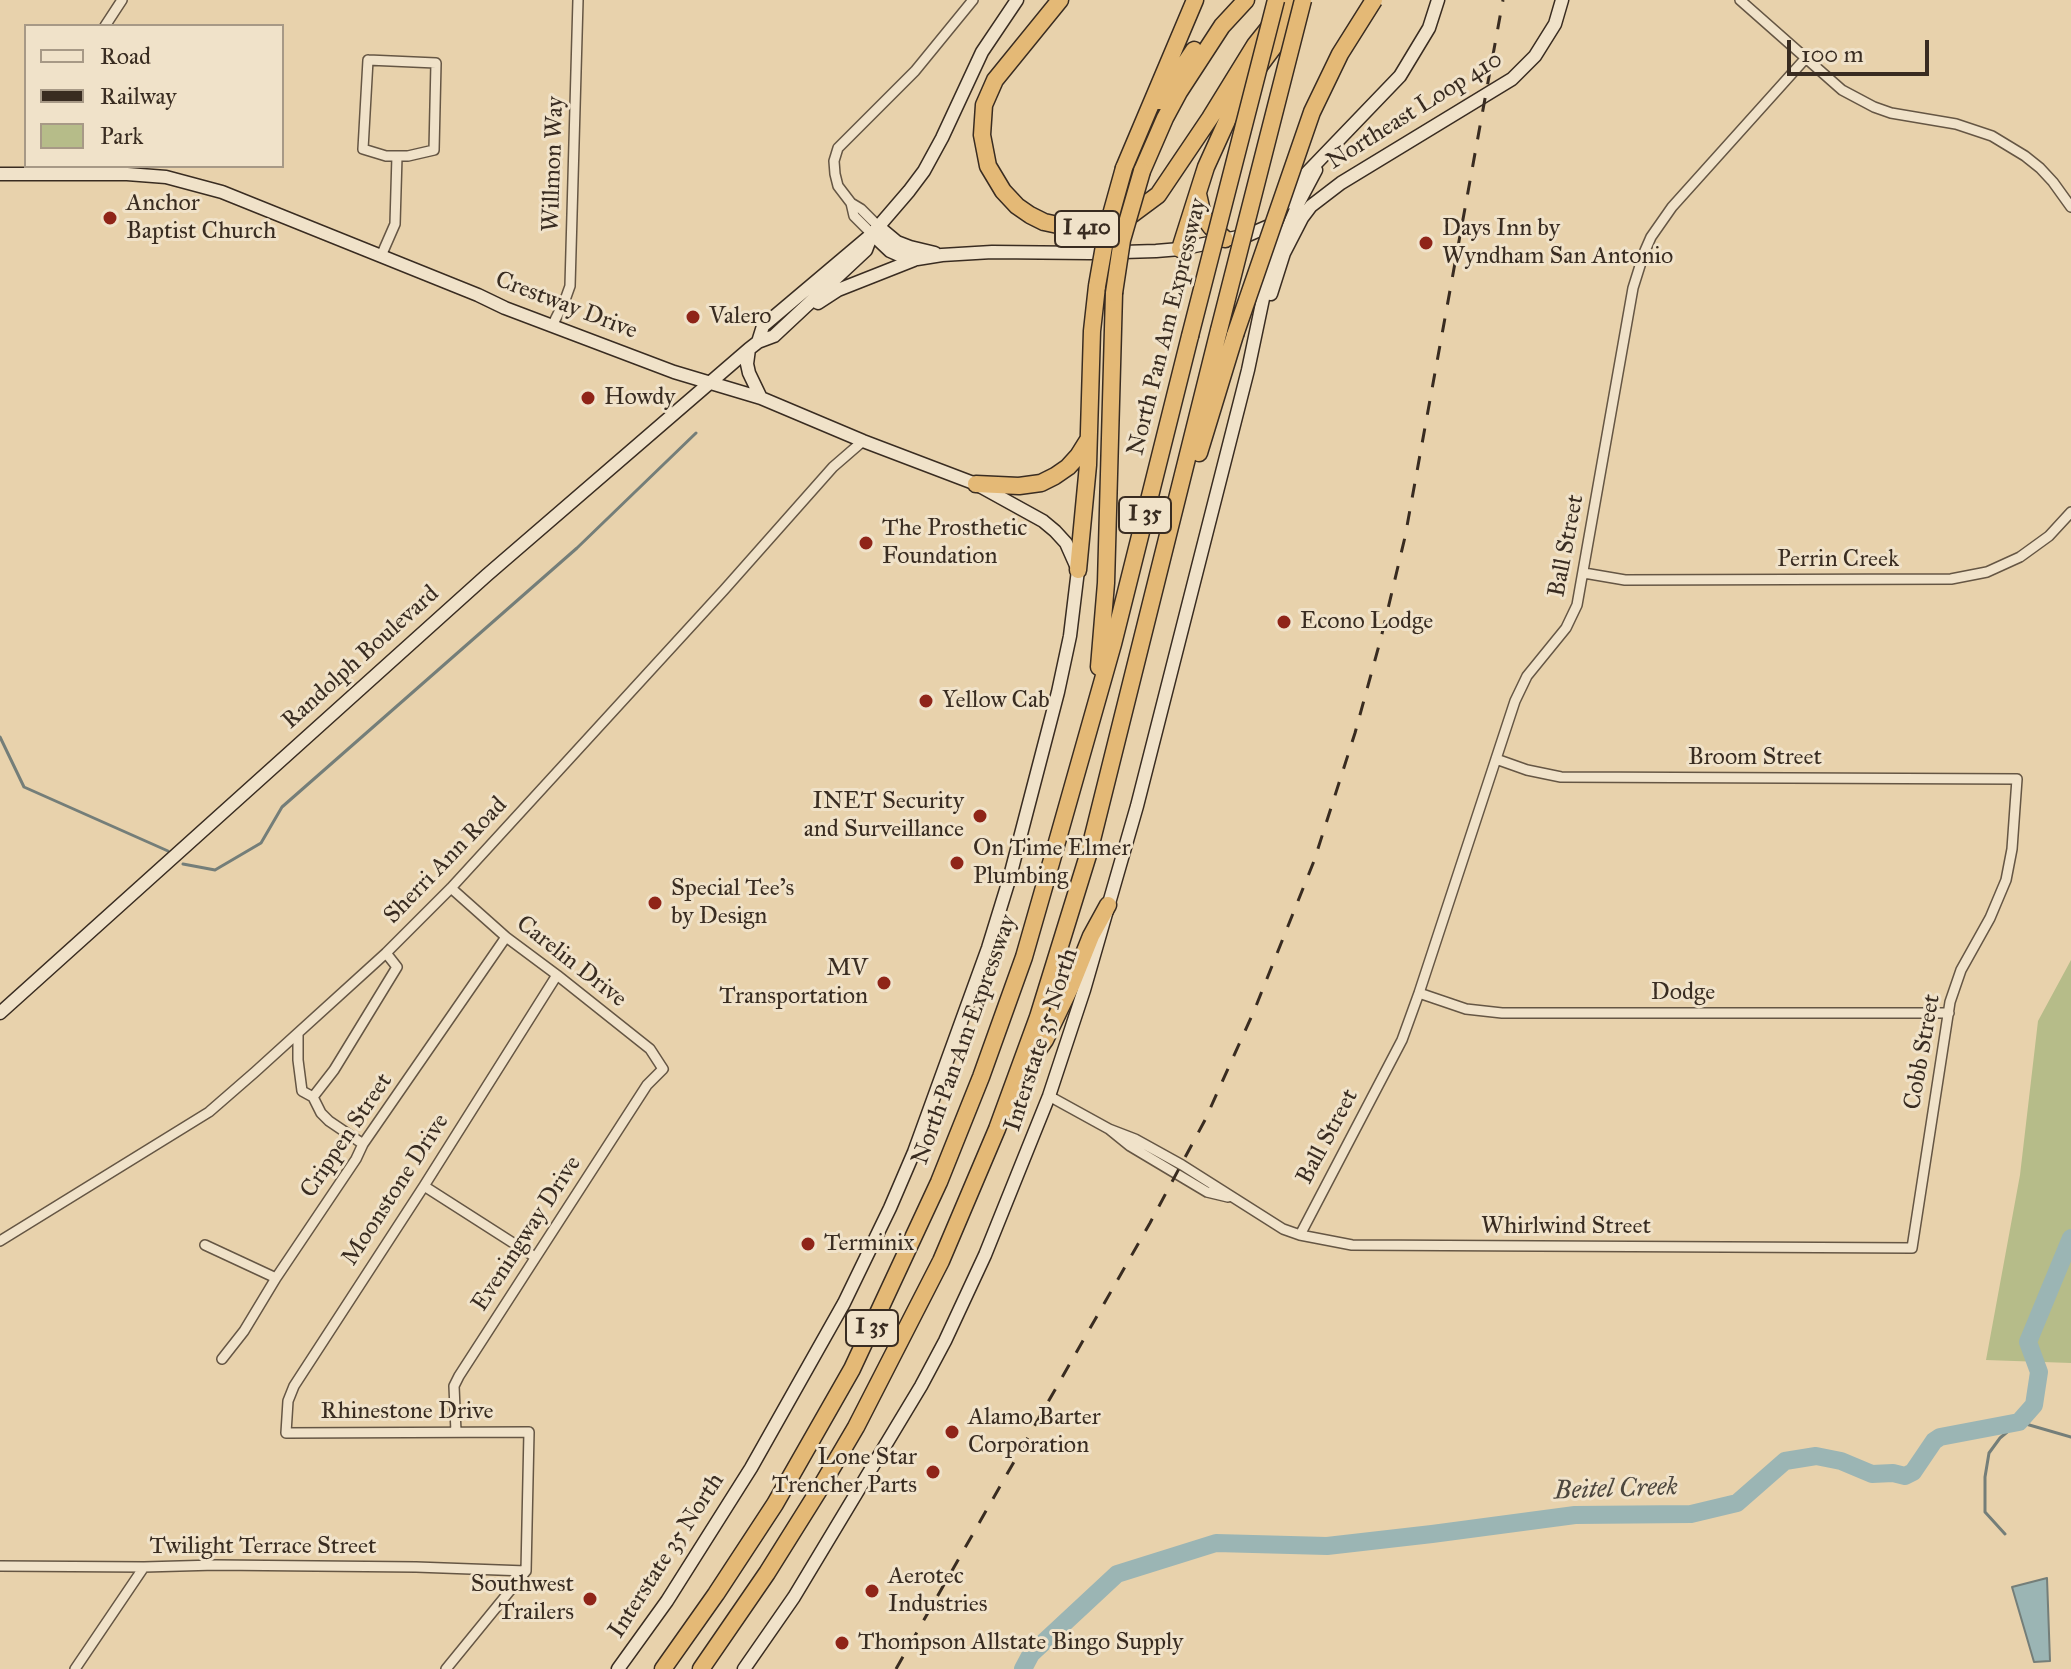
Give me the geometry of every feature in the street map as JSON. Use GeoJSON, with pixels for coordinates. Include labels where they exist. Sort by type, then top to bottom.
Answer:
{"type":"FeatureCollection","features":[{"type":"Feature","properties":{"kind":"highway","name":"I 410"},"geometry":{"type":"LineString","coordinates":[[1060,0],[995,80],[984,105],[982,135],[988,166],[1003,191],[1017,206],[1044,222],[1081,230],[1109,226],[1127,218],[1158,195],[1255,45],[1291,0]]}},
{"type":"Feature","properties":{"kind":"highway"},"geometry":{"type":"LineString","coordinates":[[1078,570],[1089,439],[1092,331],[1107,229],[1124,168],[1195,0]]}},
{"type":"Feature","properties":{"kind":"highway"},"geometry":{"type":"LineString","coordinates":[[1142,129],[1206,33],[1245,0]]}},
{"type":"Feature","properties":{"kind":"highway"},"geometry":{"type":"LineString","coordinates":[[1099,692],[1108,545],[1114,293],[1122,240],[1142,171],[1165,118],[1222,26],[1245,0]]}},
{"type":"Feature","properties":{"kind":"highway"},"geometry":{"type":"LineString","coordinates":[[1190,336],[1265,0]]}},
{"type":"Feature","properties":{"kind":"highway","name":"North Pan Am Expressway"},"geometry":{"type":"LineString","coordinates":[[663,1669],[716,1594],[801,1459],[852,1369],[939,1182],[981,1077],[1024,957],[1099,692],[1276,0]]}},
{"type":"Feature","properties":{"kind":"highway","name":"North Pan Am Expressway"},"geometry":{"type":"LineString","coordinates":[[701,1669],[767,1573],[856,1427],[941,1261],[1015,1081],[1054,971],[1089,852],[1145,623],[1227,333],[1303,0]]}},
{"type":"Feature","properties":{"kind":"highway"},"geometry":{"type":"LineString","coordinates":[[1180,249],[1215,143],[1240,92],[1310,0]]}},
{"type":"Feature","properties":{"kind":"highway"},"geometry":{"type":"LineString","coordinates":[[1227,333],[1312,112],[1340,54],[1374,0]]}},
{"type":"Feature","properties":{"kind":"highway"},"geometry":{"type":"LineString","coordinates":[[1198,193],[1203,216],[1225,239]]}},
{"type":"Feature","properties":{"kind":"highway"},"geometry":{"type":"LineString","coordinates":[[976,484],[1019,486],[1041,483],[1068,467],[1089,439]]}},
{"type":"Feature","properties":{"kind":"highway"},"geometry":{"type":"LineString","coordinates":[[1015,1081],[1045,1040],[1108,905]]}},
{"type":"Feature","properties":{"kind":"main road"},"geometry":{"type":"LineString","coordinates":[[874,227],[895,208],[924,171],[982,52],[1017,0]]}},
{"type":"Feature","properties":{"kind":"main road","name":"Interstate 35 North"},"geometry":{"type":"LineString","coordinates":[[744,1669],[794,1597],[921,1386],[985,1255],[1049,1096],[1084,990],[1137,806],[1248,370],[1279,222],[1292,191],[1302,178],[1400,76],[1429,28],[1438,0]]}},
{"type":"Feature","properties":{"kind":"main road","name":"Northeast Loop 410"},"geometry":{"type":"LineString","coordinates":[[1284,253],[1311,206],[1382,157],[1512,79],[1535,56],[1555,24],[1562,0]]}},
{"type":"Feature","properties":{"kind":"main road","name":"Interstate 35 North"},"geometry":{"type":"LineString","coordinates":[[1248,370],[1284,253],[1285,235],[1324,156]]}},
{"type":"Feature","properties":{"kind":"main road","name":"Crestway Drive"},"geometry":{"type":"LineString","coordinates":[[0,174],[90,170],[166,177],[222,192],[505,308],[674,372],[761,398],[976,484],[1025,510],[1055,531],[1066,543],[1078,570]]}},
{"type":"Feature","properties":{"kind":"main road"},"geometry":{"type":"LineString","coordinates":[[787,324],[838,290],[917,259],[992,252],[1135,253],[1180,249],[1248,235],[1279,222]]}},
{"type":"Feature","properties":{"kind":"main road"},"geometry":{"type":"LineString","coordinates":[[874,227],[897,242],[942,255]]}},
{"type":"Feature","properties":{"kind":"main road"},"geometry":{"type":"LineString","coordinates":[[874,227],[890,251],[917,259]]}},
{"type":"Feature","properties":{"kind":"main road","name":"Randolph Boulevard"},"geometry":{"type":"LineString","coordinates":[[0,1013],[487,575],[754,346],[774,336],[866,250],[874,227]]}},
{"type":"Feature","properties":{"kind":"main road","name":"Randolph Boulevard"},"geometry":{"type":"LineString","coordinates":[[754,346],[763,326],[874,227]]}},
{"type":"Feature","properties":{"kind":"main road"},"geometry":{"type":"LineString","coordinates":[[754,346],[747,364],[761,398]]}},
{"type":"Feature","properties":{"kind":"main road","name":"Interstate 35 North"},"geometry":{"type":"LineString","coordinates":[[618,1669],[667,1601],[759,1455],[868,1257],[902,1180],[988,948],[1009,880],[1056,703],[1070,636],[1078,570]]}},
{"type":"Feature","properties":{"kind":"street"},"geometry":{"type":"LineString","coordinates":[[106,24],[122,0]]}},
{"type":"Feature","properties":{"kind":"street","name":"Willmon Way"},"geometry":{"type":"LineString","coordinates":[[552,326],[570,286],[578,0]]}},
{"type":"Feature","properties":{"kind":"street"},"geometry":{"type":"LineString","coordinates":[[895,208],[877,212],[851,203],[838,186],[835,174],[834,161],[838,148],[915,71],[973,0]]}},
{"type":"Feature","properties":{"kind":"street"},"geometry":{"type":"LineString","coordinates":[[1740,0],[1842,90],[1874,107],[1974,129],[2009,145],[2043,172],[2071,207]]}},
{"type":"Feature","properties":{"kind":"street","name":"Ball Street"},"geometry":{"type":"LineString","coordinates":[[1300,1235],[1402,1040],[1515,701],[1527,676],[1557,640],[1577,605],[1633,288],[1644,253],[1672,207],[1805,59]]}},
{"type":"Feature","properties":{"kind":"street"},"geometry":{"type":"LineString","coordinates":[[368,60],[436,63],[434,150],[397,156],[363,149],[368,60]]}},
{"type":"Feature","properties":{"kind":"street"},"geometry":{"type":"LineString","coordinates":[[381,256],[395,224],[397,156]]}},
{"type":"Feature","properties":{"kind":"street"},"geometry":{"type":"LineString","coordinates":[[851,203],[854,216],[874,227]]}},
{"type":"Feature","properties":{"kind":"street"},"geometry":{"type":"LineString","coordinates":[[861,209],[874,227]]}},
{"type":"Feature","properties":{"kind":"street","name":"Sherri Ann Road"},"geometry":{"type":"LineString","coordinates":[[0,1241],[209,1112],[386,953],[451,888],[833,467],[863,441]]}},
{"type":"Feature","properties":{"kind":"street","name":"Perrin Creek"},"geometry":{"type":"LineString","coordinates":[[1584,573],[1625,580],[1951,579],[1987,572],[2020,557],[2049,536],[2071,512]]}},
{"type":"Feature","properties":{"kind":"street","name":"Broom Street"},"geometry":{"type":"LineString","coordinates":[[1496,759],[1561,777],[2017,779]]}},
{"type":"Feature","properties":{"kind":"street","name":"Cobb Street"},"geometry":{"type":"LineString","coordinates":[[1912,1248],[1950,1002],[1969,952],[1990,918],[2006,880],[2012,849],[2017,779]]}},
{"type":"Feature","properties":{"kind":"street","name":"Carelin Drive"},"geometry":{"type":"LineString","coordinates":[[451,888],[506,937],[650,1049],[663,1069]]}},
{"type":"Feature","properties":{"kind":"street","name":"Crippen Street"},"geometry":{"type":"LineString","coordinates":[[222,1359],[244,1331],[363,1144],[506,937]]}},
{"type":"Feature","properties":{"kind":"street"},"geometry":{"type":"LineString","coordinates":[[313,1097],[334,1070],[397,967],[386,953]]}},
{"type":"Feature","properties":{"kind":"street","name":"Moonstone Drive"},"geometry":{"type":"LineString","coordinates":[[286,1433],[288,1401],[294,1386],[557,975]]}},
{"type":"Feature","properties":{"kind":"street","name":"Dodge"},"geometry":{"type":"LineString","coordinates":[[1419,993],[1466,1009],[1502,1013],[1949,1013]]}},
{"type":"Feature","properties":{"kind":"street"},"geometry":{"type":"LineString","coordinates":[[298,1034],[302,1091],[313,1097],[329,1121],[363,1144]]}},
{"type":"Feature","properties":{"kind":"street","name":"Eveningway Drive"},"geometry":{"type":"LineString","coordinates":[[456,1432],[454,1386],[459,1376],[647,1085],[663,1069]]}},
{"type":"Feature","properties":{"kind":"street","name":"Whirlwind Street"},"geometry":{"type":"LineString","coordinates":[[1049,1096],[1147,1146],[1283,1229],[1352,1245],[1912,1248]]}},
{"type":"Feature","properties":{"kind":"street"},"geometry":{"type":"LineString","coordinates":[[424,1186],[535,1257]]}},
{"type":"Feature","properties":{"kind":"street"},"geometry":{"type":"LineString","coordinates":[[205,1245],[276,1278]]}},
{"type":"Feature","properties":{"kind":"street","name":"Rhinestone Drive"},"geometry":{"type":"LineString","coordinates":[[286,1433],[529,1432],[526,1571]]}},
{"type":"Feature","properties":{"kind":"street","name":"Twilight Terrace Street"},"geometry":{"type":"LineString","coordinates":[[0,1566],[278,1565],[526,1571]]}},
{"type":"Feature","properties":{"kind":"street"},"geometry":{"type":"LineString","coordinates":[[75,1669],[144,1567]]}},
{"type":"Feature","properties":{"kind":"street"},"geometry":{"type":"LineString","coordinates":[[446,1669],[526,1571]]}},
{"type":"Feature","properties":{"kind":"green space"},"geometry":{"type":"Polygon","coordinates":[[[2071,960],[2071,1363],[1986,1360],[2020,1175],[2038,1021],[2071,960]]]}},
{"type":"Feature","properties":{"kind":"water"},"geometry":{"type":"Polygon","coordinates":[[[2047,1578],[2050,1661],[2034,1662],[2012,1587],[2047,1578]]]}},
{"type":"Feature","properties":{"kind":"waterway"},"geometry":{"type":"LineString","coordinates":[[183,864],[215,870],[261,843],[282,807],[577,548],[696,433]]}},
{"type":"Feature","properties":{"kind":"waterway"},"geometry":{"type":"LineString","coordinates":[[0,737],[24,787],[168,851]]}},
{"type":"Feature","properties":{"kind":"waterway","name":"Beitel Creek"},"geometry":{"type":"LineString","coordinates":[[1023,1669],[1031,1654],[1117,1574],[1216,1543],[1327,1546],[1575,1515],[1691,1514],[1737,1503],[1785,1461],[1816,1456],[1841,1461],[1872,1474],[1905,1476],[1913,1472],[1940,1437],[2019,1422],[2034,1405],[2039,1372],[2028,1342],[2071,1238]]}},
{"type":"Feature","properties":{"kind":"waterway"},"geometry":{"type":"LineString","coordinates":[[2005,1534],[1985,1512],[1989,1453],[2000,1438],[2019,1422],[2071,1437]]}},
{"type":"Feature","properties":{"kind":"railway"},"geometry":{"type":"LineString","coordinates":[[896,1669],[1150,1223],[1205,1120],[1254,1011],[1314,861],[1355,733],[1405,537],[1503,0]]}},
{"type":"Feature","properties":{"kind":"place","name":"Anchor Baptist Church"},"geometry":{"type":"Point","coordinates":[110,218]}},
{"type":"Feature","properties":{"kind":"place","name":"Days Inn by Wyndham San Antonio"},"geometry":{"type":"Point","coordinates":[1426,243]}},
{"type":"Feature","properties":{"kind":"place","name":"Valero"},"geometry":{"type":"Point","coordinates":[693,317]}},
{"type":"Feature","properties":{"kind":"place","name":"Howdy"},"geometry":{"type":"Point","coordinates":[588,398]}},
{"type":"Feature","properties":{"kind":"place","name":"The Prosthetic Foundation"},"geometry":{"type":"Point","coordinates":[866,543]}},
{"type":"Feature","properties":{"kind":"place","name":"Econo Lodge"},"geometry":{"type":"Point","coordinates":[1284,622]}},
{"type":"Feature","properties":{"kind":"place","name":"Yellow Cab"},"geometry":{"type":"Point","coordinates":[926,701]}},
{"type":"Feature","properties":{"kind":"place","name":"INET Security and Surveillance"},"geometry":{"type":"Point","coordinates":[980,816]}},
{"type":"Feature","properties":{"kind":"place","name":"On Time Elmer Plumbing"},"geometry":{"type":"Point","coordinates":[957,863]}},
{"type":"Feature","properties":{"kind":"place","name":"Special Tee's by Design"},"geometry":{"type":"Point","coordinates":[655,903]}},
{"type":"Feature","properties":{"kind":"place","name":"MV Transportation"},"geometry":{"type":"Point","coordinates":[884,983]}},
{"type":"Feature","properties":{"kind":"place","name":"Terminix"},"geometry":{"type":"Point","coordinates":[808,1244]}},
{"type":"Feature","properties":{"kind":"place","name":"Alamo Barter Corporation"},"geometry":{"type":"Point","coordinates":[952,1432]}},
{"type":"Feature","properties":{"kind":"place","name":"Lone Star Trencher Parts"},"geometry":{"type":"Point","coordinates":[933,1472]}},
{"type":"Feature","properties":{"kind":"place","name":"Aerotec Industries"},"geometry":{"type":"Point","coordinates":[872,1591]}},
{"type":"Feature","properties":{"kind":"place","name":"Southwest Trailers"},"geometry":{"type":"Point","coordinates":[590,1599]}},
{"type":"Feature","properties":{"kind":"place","name":"Thompson Allstate Bingo Supply"},"geometry":{"type":"Point","coordinates":[842,1643]}}]}
